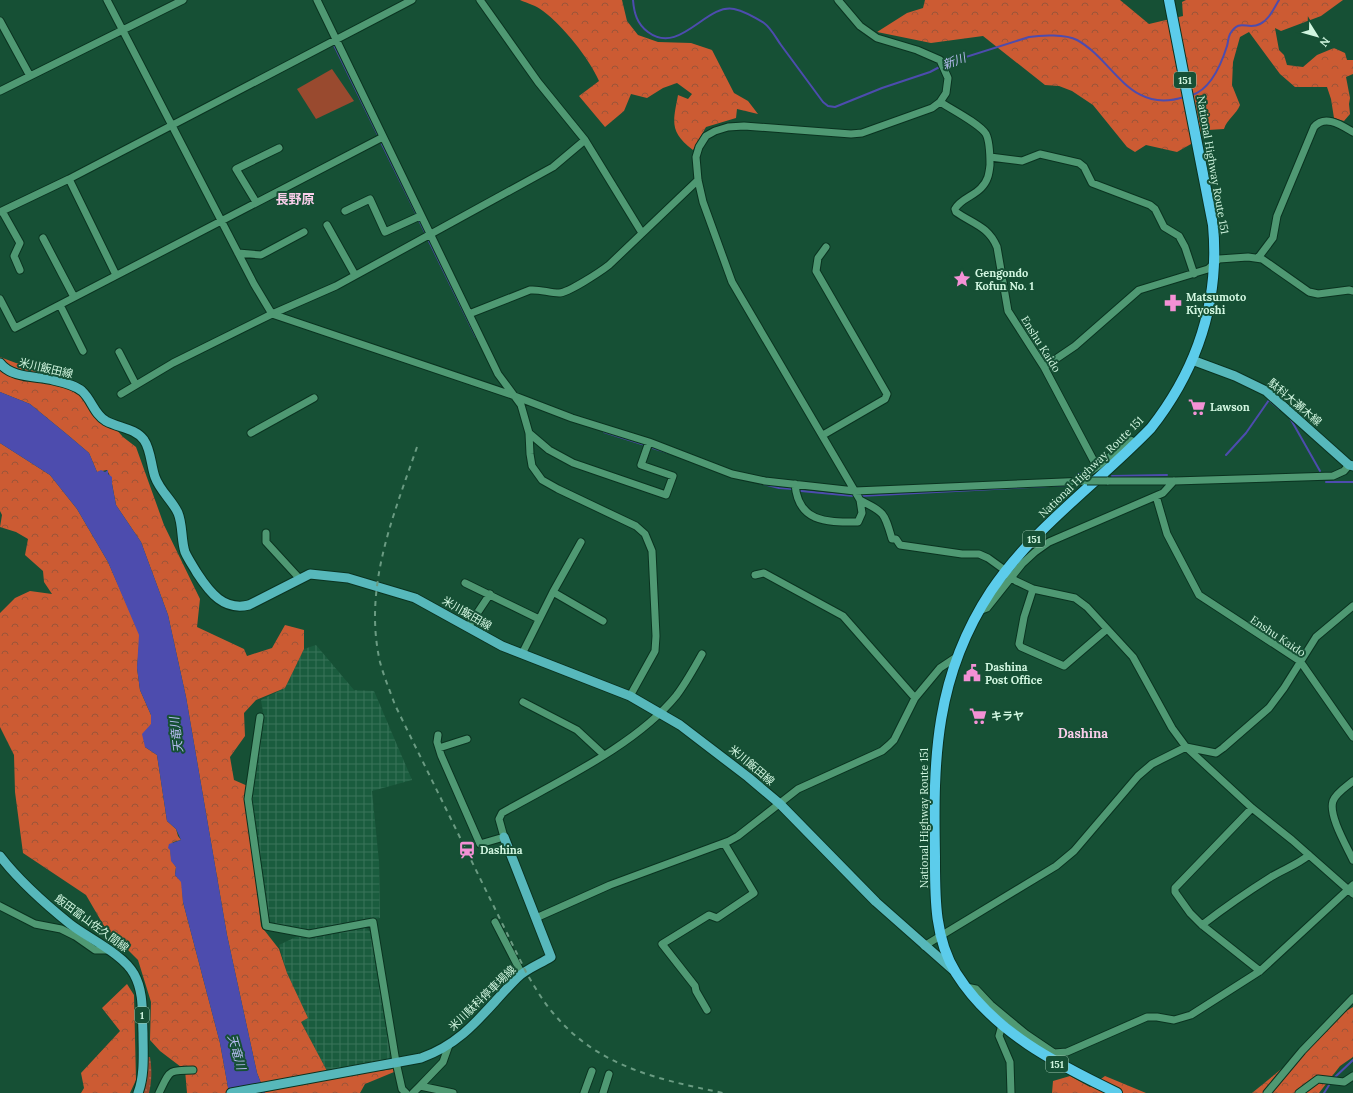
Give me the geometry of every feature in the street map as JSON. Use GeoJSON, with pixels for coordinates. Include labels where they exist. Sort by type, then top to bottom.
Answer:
{"type":"FeatureCollection","features":[{"type":"Feature","properties":{"kind":"highway","name":"National Highway Route 151"},"geometry":{"type":"LineString","coordinates":[[1117,1093],[1050,1060],[1002,1025],[966,987],[954,971],[940,934],[936,902],[934,775],[941,716],[947,690],[958,656],[979,611],[1007,574],[1018,555],[1050,522],[1151,428],[1185,378],[1202,333],[1211,300],[1215,263],[1213,225],[1170,0]]}},
{"type":"Feature","properties":{"kind":"main road","name":"駄科大瀬木線"},"geometry":{"type":"LineString","coordinates":[[1192,360],[1235,376],[1266,391],[1351,465]]}},
{"type":"Feature","properties":{"kind":"main road","name":"米川飯田線"},"geometry":{"type":"LineString","coordinates":[[0,363],[11,372],[55,380],[78,388],[85,394],[101,417],[118,427],[137,433],[145,440],[159,486],[179,514],[185,551],[203,583],[212,595],[233,606],[240,607],[250,605],[299,578],[310,574],[324,575],[376,585],[430,605],[502,646],[630,696],[661,712],[710,746],[780,804],[874,899],[924,946],[954,971]]}},
{"type":"Feature","properties":{"kind":"main road","name":"米川駄科停車場線"},"geometry":{"type":"LineString","coordinates":[[231,1093],[421,1058],[439,1052],[460,1038],[522,974],[551,957],[504,836]]}},
{"type":"Feature","properties":{"kind":"main road","name":"飯田富山佐久間線"},"geometry":{"type":"LineString","coordinates":[[0,856],[35,895],[70,924],[127,964],[138,983],[142,995],[142,1078],[138,1093]]}},
{"type":"Feature","properties":{"kind":"street"},"geometry":{"type":"LineString","coordinates":[[107,0],[238,254],[272,314],[512,395],[572,418],[649,442],[732,474],[795,484],[855,491],[1077,481],[1174,481],[1333,476],[1344,471],[1351,465]]}},
{"type":"Feature","properties":{"kind":"street"},"geometry":{"type":"LineString","coordinates":[[0,91],[184,0]]}},
{"type":"Feature","properties":{"kind":"street"},"geometry":{"type":"LineString","coordinates":[[317,0],[420,216],[498,374],[520,405],[529,433],[532,466],[542,480],[636,526],[650,541],[655,592],[655,651],[630,696]]}},
{"type":"Feature","properties":{"kind":"street"},"geometry":{"type":"LineString","coordinates":[[20,270],[14,256],[20,243],[1,211],[70,179],[412,0]]}},
{"type":"Feature","properties":{"kind":"street"},"geometry":{"type":"LineString","coordinates":[[480,0],[538,82],[585,140],[642,233]]}},
{"type":"Feature","properties":{"kind":"street"},"geometry":{"type":"LineString","coordinates":[[795,484],[798,503],[806,513],[831,522],[858,522],[862,513],[860,500],[732,282],[703,202],[698,180],[696,157],[699,147],[706,136],[715,131],[744,126],[851,134],[862,133],[924,111],[940,102],[946,93],[948,78],[940,60],[917,50],[877,38],[860,26],[838,0]]}},
{"type":"Feature","properties":{"kind":"street"},"geometry":{"type":"LineString","coordinates":[[0,21],[30,76]]}},
{"type":"Feature","properties":{"kind":"street","name":"Enshu Kaido"},"geometry":{"type":"LineString","coordinates":[[940,102],[986,134],[990,157],[989,173],[986,182],[971,197],[961,202],[955,209],[956,212],[968,218],[988,233],[997,247],[1008,311],[1044,367],[1097,467]]}},
{"type":"Feature","properties":{"kind":"street"},"geometry":{"type":"LineString","coordinates":[[1258,258],[1273,238],[1277,216],[1314,127],[1319,122],[1327,120],[1341,125],[1353,132]]}},
{"type":"Feature","properties":{"kind":"street"},"geometry":{"type":"LineString","coordinates":[[0,299],[15,328],[383,137]]}},
{"type":"Feature","properties":{"kind":"street"},"geometry":{"type":"LineString","coordinates":[[121,394],[173,363],[355,275],[430,235],[553,167],[585,140]]}},
{"type":"Feature","properties":{"kind":"street"},"geometry":{"type":"LineString","coordinates":[[256,202],[236,170],[279,148]]}},
{"type":"Feature","properties":{"kind":"street"},"geometry":{"type":"LineString","coordinates":[[990,157],[1022,161],[1040,154],[1079,163],[1084,167],[1092,183],[1150,205],[1155,209],[1164,228],[1179,236],[1186,247],[1194,274]]}},
{"type":"Feature","properties":{"kind":"street"},"geometry":{"type":"LineString","coordinates":[[70,179],[116,275]]}},
{"type":"Feature","properties":{"kind":"street"},"geometry":{"type":"LineString","coordinates":[[469,314],[530,290],[563,293],[609,265],[698,180]]}},
{"type":"Feature","properties":{"kind":"street"},"geometry":{"type":"LineString","coordinates":[[345,211],[370,198],[385,232],[420,216]]}},
{"type":"Feature","properties":{"kind":"street"},"geometry":{"type":"LineString","coordinates":[[327,225],[355,275]]}},
{"type":"Feature","properties":{"kind":"street"},"geometry":{"type":"LineString","coordinates":[[238,254],[261,255],[304,232]]}},
{"type":"Feature","properties":{"kind":"street"},"geometry":{"type":"LineString","coordinates":[[42,238],[74,297]]}},
{"type":"Feature","properties":{"kind":"street"},"geometry":{"type":"LineString","coordinates":[[823,435],[885,399],[886,394],[816,271],[818,258],[826,247]]}},
{"type":"Feature","properties":{"kind":"street"},"geometry":{"type":"LineString","coordinates":[[1044,367],[1075,346],[1139,290],[1208,269],[1219,259],[1248,257],[1258,258],[1309,292],[1318,294],[1349,290],[1353,291]]}},
{"type":"Feature","properties":{"kind":"street"},"geometry":{"type":"LineString","coordinates":[[60,305],[83,351]]}},
{"type":"Feature","properties":{"kind":"street"},"geometry":{"type":"LineString","coordinates":[[119,352],[136,385]]}},
{"type":"Feature","properties":{"kind":"street"},"geometry":{"type":"LineString","coordinates":[[251,433],[314,398]]}},
{"type":"Feature","properties":{"kind":"street"},"geometry":{"type":"LineString","coordinates":[[529,433],[550,450],[573,463],[666,495],[673,476],[641,465],[649,442]]}},
{"type":"Feature","properties":{"kind":"street"},"geometry":{"type":"LineString","coordinates":[[1077,481],[1130,440],[1136,443]]}},
{"type":"Feature","properties":{"kind":"street"},"geometry":{"type":"LineString","coordinates":[[1007,574],[1049,542],[1163,493],[1174,481]]}},
{"type":"Feature","properties":{"kind":"street","name":"Enshu Kaido"},"geometry":{"type":"LineString","coordinates":[[1156,496],[1167,534],[1199,595],[1300,661],[1353,737]]}},
{"type":"Feature","properties":{"kind":"street"},"geometry":{"type":"LineString","coordinates":[[860,500],[880,510],[886,519],[892,540],[896,539],[900,545],[962,554],[979,554],[988,558],[1007,574],[1033,588],[1075,598],[1087,607],[1132,657],[1172,728],[1186,747],[1252,808],[1351,890],[1260,971],[1191,1015],[1174,1020],[1147,1017],[1060,1054],[1054,1053],[1026,1034],[991,1005],[976,989],[966,987]]}},
{"type":"Feature","properties":{"kind":"street"},"geometry":{"type":"LineString","coordinates":[[266,533],[266,542],[299,578]]}},
{"type":"Feature","properties":{"kind":"street"},"geometry":{"type":"LineString","coordinates":[[522,654],[538,619],[581,542]]}},
{"type":"Feature","properties":{"kind":"street"},"geometry":{"type":"LineString","coordinates":[[754,575],[764,573],[843,616],[915,698]]}},
{"type":"Feature","properties":{"kind":"street"},"geometry":{"type":"LineString","coordinates":[[465,583],[538,619]]}},
{"type":"Feature","properties":{"kind":"street"},"geometry":{"type":"LineString","coordinates":[[1033,588],[1024,617],[1019,644],[1021,647],[1064,666],[1107,629]]}},
{"type":"Feature","properties":{"kind":"street"},"geometry":{"type":"LineString","coordinates":[[553,592],[603,621]]}},
{"type":"Feature","properties":{"kind":"street"},"geometry":{"type":"LineString","coordinates":[[468,627],[490,594]]}},
{"type":"Feature","properties":{"kind":"street"},"geometry":{"type":"LineString","coordinates":[[924,946],[940,934],[1056,866],[1074,851],[1138,776],[1152,764],[1186,747],[1216,753],[1223,748],[1268,708],[1284,688],[1316,638],[1353,606]]}},
{"type":"Feature","properties":{"kind":"street"},"geometry":{"type":"LineString","coordinates":[[438,735],[437,742],[439,748],[480,844],[504,836],[499,819],[502,813],[604,755],[643,729],[681,690],[702,654]]}},
{"type":"Feature","properties":{"kind":"street"},"geometry":{"type":"LineString","coordinates":[[536,918],[610,885],[724,843],[738,836],[798,789],[882,750],[894,740],[915,698],[940,668],[958,656]]}},
{"type":"Feature","properties":{"kind":"street"},"geometry":{"type":"LineString","coordinates":[[523,702],[576,730],[604,755]]}},
{"type":"Feature","properties":{"kind":"street"},"geometry":{"type":"LineString","coordinates":[[260,717],[248,799],[266,926],[309,934],[373,922],[396,1062],[402,1089],[406,1093]]}},
{"type":"Feature","properties":{"kind":"street"},"geometry":{"type":"LineString","coordinates":[[439,748],[467,739]]}},
{"type":"Feature","properties":{"kind":"street"},"geometry":{"type":"LineString","coordinates":[[1353,782],[1337,794],[1333,801],[1332,810],[1337,826],[1353,860]]}},
{"type":"Feature","properties":{"kind":"street"},"geometry":{"type":"LineString","coordinates":[[1252,808],[1175,888],[1175,892],[1190,913],[1202,925],[1260,971]]}},
{"type":"Feature","properties":{"kind":"street"},"geometry":{"type":"LineString","coordinates":[[707,1010],[696,991],[695,986],[662,944],[709,915],[717,918],[754,892],[724,843]]}},
{"type":"Feature","properties":{"kind":"street"},"geometry":{"type":"LineString","coordinates":[[1202,925],[1239,896],[1280,871],[1299,863],[1308,855]]}},
{"type":"Feature","properties":{"kind":"street"},"geometry":{"type":"LineString","coordinates":[[0,906],[35,924],[61,929],[75,936],[95,950],[107,950]]}},
{"type":"Feature","properties":{"kind":"street"},"geometry":{"type":"LineString","coordinates":[[495,922],[522,974]]}},
{"type":"Feature","properties":{"kind":"street"},"geometry":{"type":"LineString","coordinates":[[1267,1093],[1302,1051],[1353,998]]}},
{"type":"Feature","properties":{"kind":"street"},"geometry":{"type":"LineString","coordinates":[[1002,1025],[999,1036],[1010,1062],[1011,1093]]}},
{"type":"Feature","properties":{"kind":"street"},"geometry":{"type":"LineString","coordinates":[[414,1093],[443,1062],[449,1046]]}},
{"type":"Feature","properties":{"kind":"street"},"geometry":{"type":"LineString","coordinates":[[159,1093],[166,1076],[171,1072],[193,1070]]}},
{"type":"Feature","properties":{"kind":"street"},"geometry":{"type":"LineString","coordinates":[[584,1093],[592,1071]]}},
{"type":"Feature","properties":{"kind":"street"},"geometry":{"type":"LineString","coordinates":[[603,1093],[609,1074]]}},
{"type":"Feature","properties":{"kind":"street"},"geometry":{"type":"LineString","coordinates":[[1299,1093],[1318,1080],[1323,1079],[1341,1082],[1349,1080],[1353,1076]]}},
{"type":"Feature","properties":{"kind":"street"},"geometry":{"type":"LineString","coordinates":[[420,1086],[452,1093]]}},
{"type":"Feature","properties":{"kind":"shaded area"},"geometry":{"type":"Polygon","coordinates":[[[332,69],[354,101],[316,119],[297,89],[332,69]]]}},
{"type":"Feature","properties":{"kind":"shaded area"},"geometry":{"type":"Polygon","coordinates":[[[316,645],[354,690],[374,691],[412,780],[372,791],[379,862],[380,918],[307,931],[268,922],[251,801],[264,717],[261,700],[285,688],[304,649],[316,645]]]}},
{"type":"Feature","properties":{"kind":"shaded area"},"geometry":{"type":"Polygon","coordinates":[[[365,928],[371,932],[392,1056],[390,1060],[327,1071],[301,1022],[308,1018],[287,973],[279,945],[298,936],[314,938],[365,928]]]}},
{"type":"Feature","properties":{"kind":"shaded area"},"geometry":{"type":"Polygon","coordinates":[[[148,1057],[150,1057],[151,1066],[151,1084],[149,1093],[143,1093],[147,1078],[148,1057]]]}},
{"type":"Feature","properties":{"kind":"green space"},"geometry":{"type":"Polygon","coordinates":[[[520,0],[622,0],[627,21],[638,35],[658,42],[691,43],[712,50],[734,93],[748,101],[758,114],[737,109],[736,118],[706,127],[693,150],[685,144],[676,132],[674,120],[678,95],[688,99],[692,94],[677,83],[663,88],[647,98],[631,94],[624,111],[605,127],[579,96],[599,81],[589,62],[575,43],[551,17],[538,8],[520,0]]]}},
{"type":"Feature","properties":{"kind":"green space"},"geometry":{"type":"Polygon","coordinates":[[[925,0],[1120,0],[1149,24],[1183,16],[1182,2],[1186,0],[1343,0],[1321,16],[1281,31],[1275,28],[1279,50],[1284,55],[1287,65],[1303,67],[1317,55],[1334,48],[1345,53],[1347,60],[1353,60],[1353,74],[1346,77],[1350,98],[1350,114],[1344,121],[1334,118],[1331,99],[1327,87],[1295,87],[1280,74],[1249,32],[1240,37],[1233,62],[1232,85],[1240,105],[1227,122],[1224,129],[1208,130],[1196,135],[1191,144],[1177,152],[1146,145],[1135,152],[1127,147],[1093,105],[1072,91],[1059,86],[1045,85],[983,36],[931,43],[877,32],[907,13],[923,8],[925,0]]]}},
{"type":"Feature","properties":{"kind":"green space"},"geometry":{"type":"Polygon","coordinates":[[[0,357],[16,363],[67,374],[123,437],[136,447],[164,525],[200,599],[197,627],[244,649],[247,656],[272,648],[285,625],[304,630],[304,649],[285,688],[256,700],[244,713],[245,736],[230,757],[234,780],[250,787],[247,800],[261,926],[279,949],[287,973],[308,1018],[301,1022],[327,1071],[326,1078],[393,1069],[394,1072],[365,1084],[360,1093],[265,1093],[257,1073],[227,935],[186,697],[168,615],[141,542],[116,505],[111,478],[107,470],[97,472],[89,453],[30,404],[0,392],[0,357]]]}},
{"type":"Feature","properties":{"kind":"green space"},"geometry":{"type":"Polygon","coordinates":[[[0,443],[50,475],[77,509],[108,562],[140,635],[137,668],[140,690],[151,715],[151,724],[145,747],[157,755],[167,821],[176,829],[181,840],[173,842],[171,858],[176,867],[175,875],[182,882],[183,902],[220,1043],[229,1093],[187,1093],[185,1070],[160,1051],[150,1040],[151,1002],[138,960],[104,926],[86,895],[23,853],[15,792],[14,755],[0,727],[0,613],[15,598],[30,591],[52,594],[44,582],[43,571],[25,555],[28,539],[16,532],[0,527],[2,515],[0,511],[0,443]]]}},
{"type":"Feature","properties":{"kind":"green space"},"geometry":{"type":"Polygon","coordinates":[[[127,984],[134,995],[136,1080],[130,1093],[81,1093],[84,1088],[81,1073],[120,1031],[102,1008],[127,984]]]}},
{"type":"Feature","properties":{"kind":"green space"},"geometry":{"type":"Polygon","coordinates":[[[1353,1007],[1353,1057],[1340,1066],[1319,1093],[1252,1093],[1322,1036],[1346,1011],[1353,1007]]]}},
{"type":"Feature","properties":{"kind":"green space"},"geometry":{"type":"Polygon","coordinates":[[[1070,1076],[1090,1087],[1105,1076],[1146,1093],[1052,1093],[1053,1081],[1070,1076]]]}},
{"type":"Feature","properties":{"kind":"water","name":"天竜川"},"geometry":{"type":"Polygon","coordinates":[[[0,392],[30,404],[69,436],[89,453],[97,472],[101,470],[105,472],[108,470],[108,474],[112,477],[116,505],[141,542],[168,615],[186,697],[227,935],[257,1073],[265,1093],[229,1093],[220,1043],[183,902],[181,882],[175,875],[176,867],[171,861],[170,850],[168,848],[169,844],[181,840],[176,829],[167,821],[157,755],[145,747],[142,734],[151,724],[151,715],[140,690],[137,668],[139,635],[108,562],[77,509],[50,475],[0,443],[0,392]]]}},
{"type":"Feature","properties":{"kind":"waterway","name":"新川"},"geometry":{"type":"LineString","coordinates":[[633,0],[635,14],[641,25],[648,32],[660,38],[671,38],[682,34],[713,13],[724,9],[738,10],[757,19],[769,28],[823,102],[828,106],[835,107],[882,88],[930,72],[947,63],[1029,37],[1047,35],[1067,37],[1077,40],[1090,49],[1124,83],[1136,92],[1149,98],[1165,101],[1184,97]]}},
{"type":"Feature","properties":{"kind":"waterway","name":"新川"},"geometry":{"type":"LineString","coordinates":[[1192,95],[1199,92],[1210,82],[1225,53],[1229,36],[1234,29],[1240,25],[1255,26],[1260,24],[1271,14],[1279,0]]}},
{"type":"Feature","properties":{"kind":"waterway"},"geometry":{"type":"LineString","coordinates":[[334,45],[378,135]]}},
{"type":"Feature","properties":{"kind":"waterway"},"geometry":{"type":"LineString","coordinates":[[381,142],[416,213]]}},
{"type":"Feature","properties":{"kind":"waterway"},"geometry":{"type":"LineString","coordinates":[[419,220],[425,232]]}},
{"type":"Feature","properties":{"kind":"waterway"},"geometry":{"type":"LineString","coordinates":[[429,241],[476,337]]}},
{"type":"Feature","properties":{"kind":"waterway"},"geometry":{"type":"LineString","coordinates":[[1226,455],[1246,433],[1269,400],[1279,409]]}},
{"type":"Feature","properties":{"kind":"waterway"},"geometry":{"type":"LineString","coordinates":[[1290,418],[1320,471]]}},
{"type":"Feature","properties":{"kind":"waterway"},"geometry":{"type":"LineString","coordinates":[[604,432],[645,445]]}},
{"type":"Feature","properties":{"kind":"waterway"},"geometry":{"type":"LineString","coordinates":[[653,448],[672,454]]}},
{"type":"Feature","properties":{"kind":"waterway"},"geometry":{"type":"LineString","coordinates":[[1075,476],[1081,473]]}},
{"type":"Feature","properties":{"kind":"waterway"},"geometry":{"type":"LineString","coordinates":[[1112,476],[1167,475]]}},
{"type":"Feature","properties":{"kind":"waterway"},"geometry":{"type":"LineString","coordinates":[[1326,482],[1353,482]]}},
{"type":"Feature","properties":{"kind":"waterway"},"geometry":{"type":"LineString","coordinates":[[759,483],[779,488],[793,489]]}},
{"type":"Feature","properties":{"kind":"waterway"},"geometry":{"type":"LineString","coordinates":[[860,496],[1069,485]]}},
{"type":"Feature","properties":{"kind":"waterway"},"geometry":{"type":"LineString","coordinates":[[801,491],[854,496]]}},
{"type":"Feature","properties":{"kind":"waterway"},"geometry":{"type":"LineString","coordinates":[[1334,1078],[1353,1060]]}},
{"type":"Feature","properties":{"kind":"waterway"},"geometry":{"type":"LineString","coordinates":[[1324,1093],[1331,1082]]}},
{"type":"Feature","properties":{"kind":"railway"},"geometry":{"type":"LineString","coordinates":[[417,447],[390,526],[378,579],[375,607],[376,634],[380,662],[395,705],[526,972],[553,1013],[589,1046],[630,1068],[652,1076],[723,1093]]}},
{"type":"Feature","properties":{"kind":"place","name":"Gengondo Kofun No. 1"},"geometry":{"type":"Point","coordinates":[962,279]}},
{"type":"Feature","properties":{"kind":"place","name":"Matsumoto Kiyoshi"},"geometry":{"type":"Point","coordinates":[1173,303]}},
{"type":"Feature","properties":{"kind":"place","name":"Lawson"},"geometry":{"type":"Point","coordinates":[1197,407]}},
{"type":"Feature","properties":{"kind":"place","name":"Dashina Post Office"},"geometry":{"type":"Point","coordinates":[972,673]}},
{"type":"Feature","properties":{"kind":"place","name":"キラヤ"},"geometry":{"type":"Point","coordinates":[978,716]}},
{"type":"Feature","properties":{"kind":"place","name":"Dashina"},"geometry":{"type":"Point","coordinates":[467,850]}},
{"type":"Feature","properties":{"kind":"district","name":"長野原"},"geometry":{"type":"Point","coordinates":[295,199]}},
{"type":"Feature","properties":{"kind":"district","name":"Dashina"},"geometry":{"type":"Point","coordinates":[1083,733]}}]}
